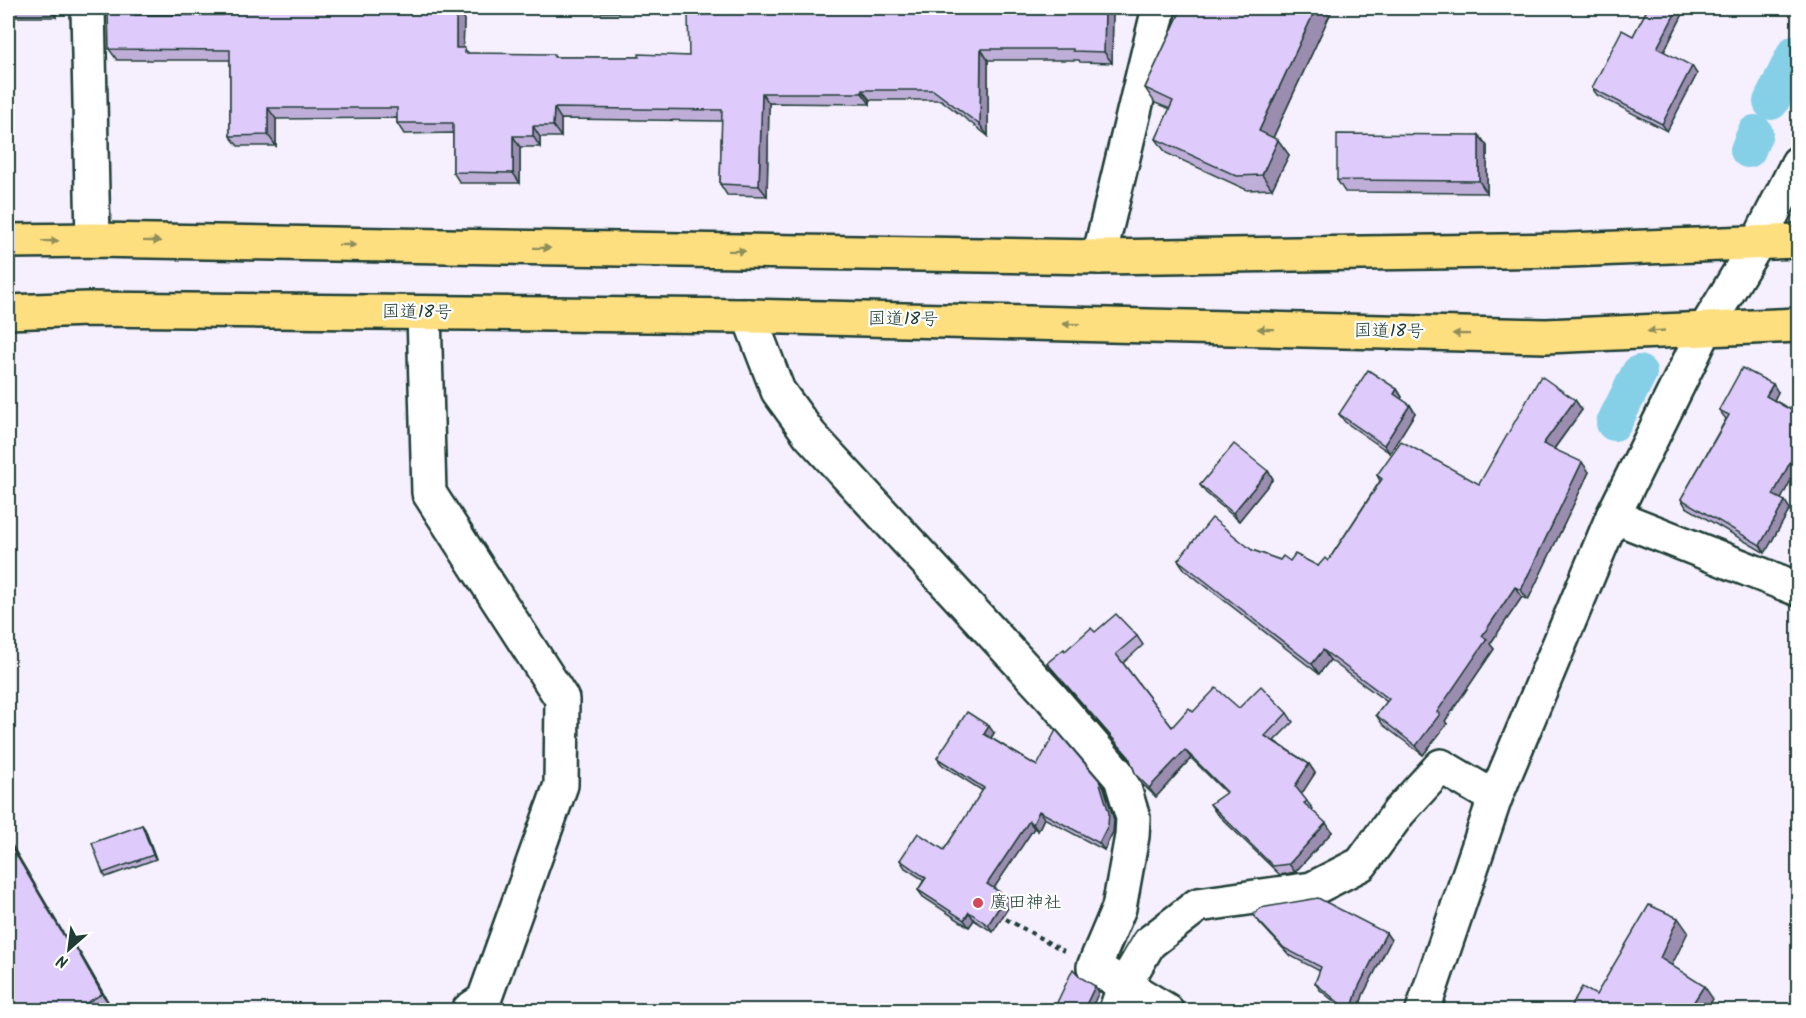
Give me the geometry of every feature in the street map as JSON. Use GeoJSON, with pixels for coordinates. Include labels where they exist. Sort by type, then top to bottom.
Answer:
{"type":"FeatureCollection","features":[{"type":"Feature","properties":{"kind":"highway"},"geometry":{"type":"LineString","coordinates":[[8,241],[93,240],[1099,257],[1568,250],[1798,241]]}},
{"type":"Feature","properties":{"kind":"highway","name":"国道18号"},"geometry":{"type":"LineString","coordinates":[[8,312],[87,309],[748,316],[1546,336],[1798,325]]}},
{"type":"Feature","properties":{"kind":"street"},"geometry":{"type":"LineString","coordinates":[[88,8],[93,240]]}},
{"type":"Feature","properties":{"kind":"street"},"geometry":{"type":"LineString","coordinates":[[1099,257],[1159,8]]}},
{"type":"Feature","properties":{"kind":"street"},"geometry":{"type":"LineString","coordinates":[[1423,1011],[1495,798],[1613,516],[1706,328],[1758,242],[1798,163]]}},
{"type":"Feature","properties":{"kind":"street"},"geometry":{"type":"LineString","coordinates":[[424,313],[429,493],[562,699],[561,785],[484,1000],[469,1011]]}},
{"type":"Feature","properties":{"kind":"street"},"geometry":{"type":"LineString","coordinates":[[748,316],[778,390],[810,435],[1052,698],[1121,778],[1133,819],[1132,836],[1119,908],[1094,967],[1120,997],[1166,1011]]}},
{"type":"Feature","properties":{"kind":"street"},"geometry":{"type":"LineString","coordinates":[[1613,516],[1798,589]]}},
{"type":"Feature","properties":{"kind":"street"},"geometry":{"type":"LineString","coordinates":[[1120,997],[1149,943],[1198,905],[1312,889],[1361,864],[1399,812],[1441,766],[1495,798]]}},
{"type":"Feature","properties":{"kind":"path"},"geometry":{"type":"LineString","coordinates":[[1006,919],[1094,967]]}},
{"type":"Feature","properties":{"kind":"building"},"geometry":{"type":"Polygon","coordinates":[[[223,8],[456,8],[456,48],[465,48],[465,53],[554,54],[554,57],[639,57],[639,54],[689,56],[688,15],[720,14],[720,8],[1105,8],[1104,52],[1073,51],[1073,49],[981,49],[980,125],[933,90],[762,93],[759,186],[720,184],[722,110],[554,108],[553,126],[533,126],[533,136],[513,136],[513,173],[453,172],[453,123],[397,123],[397,108],[268,108],[268,135],[230,136],[230,50],[109,49],[108,11],[135,10],[135,15],[223,15],[223,8]]]}},
{"type":"Feature","properties":{"kind":"building"},"geometry":{"type":"Polygon","coordinates":[[[1182,8],[1316,8],[1259,131],[1278,140],[1262,175],[1237,176],[1156,139],[1173,101],[1145,88],[1182,8]]]}},
{"type":"Feature","properties":{"kind":"building"},"geometry":{"type":"Polygon","coordinates":[[[1648,8],[1678,8],[1657,48],[1692,66],[1662,124],[1592,88],[1622,30],[1633,36],[1648,8]]]}},
{"type":"Feature","properties":{"kind":"building"},"geometry":{"type":"Polygon","coordinates":[[[1337,134],[1479,135],[1479,181],[1337,180],[1337,134]]]}},
{"type":"Feature","properties":{"kind":"building"},"geometry":{"type":"Polygon","coordinates":[[[1742,368],[1773,384],[1766,396],[1798,414],[1798,447],[1773,495],[1785,501],[1760,545],[1681,499],[1729,415],[1719,410],[1742,368]]]}},
{"type":"Feature","properties":{"kind":"building"},"geometry":{"type":"Polygon","coordinates":[[[1368,370],[1397,389],[1394,394],[1410,405],[1384,445],[1339,414],[1368,370]]]}},
{"type":"Feature","properties":{"kind":"building"},"geometry":{"type":"Polygon","coordinates":[[[1541,376],[1575,400],[1543,444],[1582,462],[1521,590],[1515,587],[1482,636],[1487,639],[1437,712],[1440,714],[1416,746],[1376,715],[1389,699],[1323,650],[1312,664],[1178,560],[1212,518],[1252,550],[1280,560],[1283,556],[1290,561],[1295,554],[1318,566],[1325,558],[1328,561],[1382,479],[1377,475],[1401,441],[1479,484],[1541,376]]]}},
{"type":"Feature","properties":{"kind":"building"},"geometry":{"type":"Polygon","coordinates":[[[1234,444],[1268,471],[1233,513],[1200,485],[1234,444]]]}},
{"type":"Feature","properties":{"kind":"building"},"geometry":{"type":"Polygon","coordinates":[[[1116,614],[1137,636],[1116,654],[1172,727],[1189,708],[1193,712],[1216,688],[1239,708],[1261,686],[1287,713],[1265,736],[1309,764],[1295,786],[1307,801],[1304,803],[1326,823],[1289,864],[1273,866],[1210,804],[1227,792],[1185,750],[1149,788],[1136,775],[1129,757],[1047,663],[1064,649],[1065,651],[1091,628],[1095,632],[1116,614]]]}},
{"type":"Feature","properties":{"kind":"building"},"geometry":{"type":"Polygon","coordinates":[[[967,712],[989,726],[984,734],[1037,766],[1056,730],[1099,780],[1109,813],[1108,825],[1099,843],[1039,811],[1033,824],[1029,821],[987,884],[1006,896],[988,925],[969,912],[964,920],[918,890],[926,878],[900,860],[918,833],[944,850],[984,788],[937,758],[967,712]]]}},
{"type":"Feature","properties":{"kind":"building"},"geometry":{"type":"Polygon","coordinates":[[[142,825],[153,855],[103,873],[92,843],[142,825]]]}},
{"type":"Feature","properties":{"kind":"building"},"geometry":{"type":"Polygon","coordinates":[[[8,841],[68,943],[72,941],[102,994],[73,1011],[8,1011],[8,841]]]}},
{"type":"Feature","properties":{"kind":"building"},"geometry":{"type":"Polygon","coordinates":[[[1318,898],[1386,933],[1358,988],[1351,1011],[1315,983],[1321,967],[1284,948],[1253,915],[1260,908],[1318,898]]]}},
{"type":"Feature","properties":{"kind":"building"},"geometry":{"type":"Polygon","coordinates":[[[1649,905],[1678,918],[1660,958],[1704,986],[1688,1011],[1568,1011],[1582,987],[1596,995],[1649,905]]]}},
{"type":"Feature","properties":{"kind":"building"},"geometry":{"type":"Polygon","coordinates":[[[1073,969],[1080,977],[1095,986],[1083,1011],[1053,1011],[1073,969]]]}},
{"type":"Feature","properties":{"kind":"waterway"},"geometry":{"type":"LineString","coordinates":[[1771,102],[1795,53]]}},
{"type":"Feature","properties":{"kind":"waterway"},"geometry":{"type":"LineString","coordinates":[[1748,150],[1755,133]]}},
{"type":"Feature","properties":{"kind":"waterway"},"geometry":{"type":"LineString","coordinates":[[1614,423],[1639,373]]}},
{"type":"Feature","properties":{"kind":"place","name":"廣田神社"},"geometry":{"type":"Point","coordinates":[978,903]}}]}
